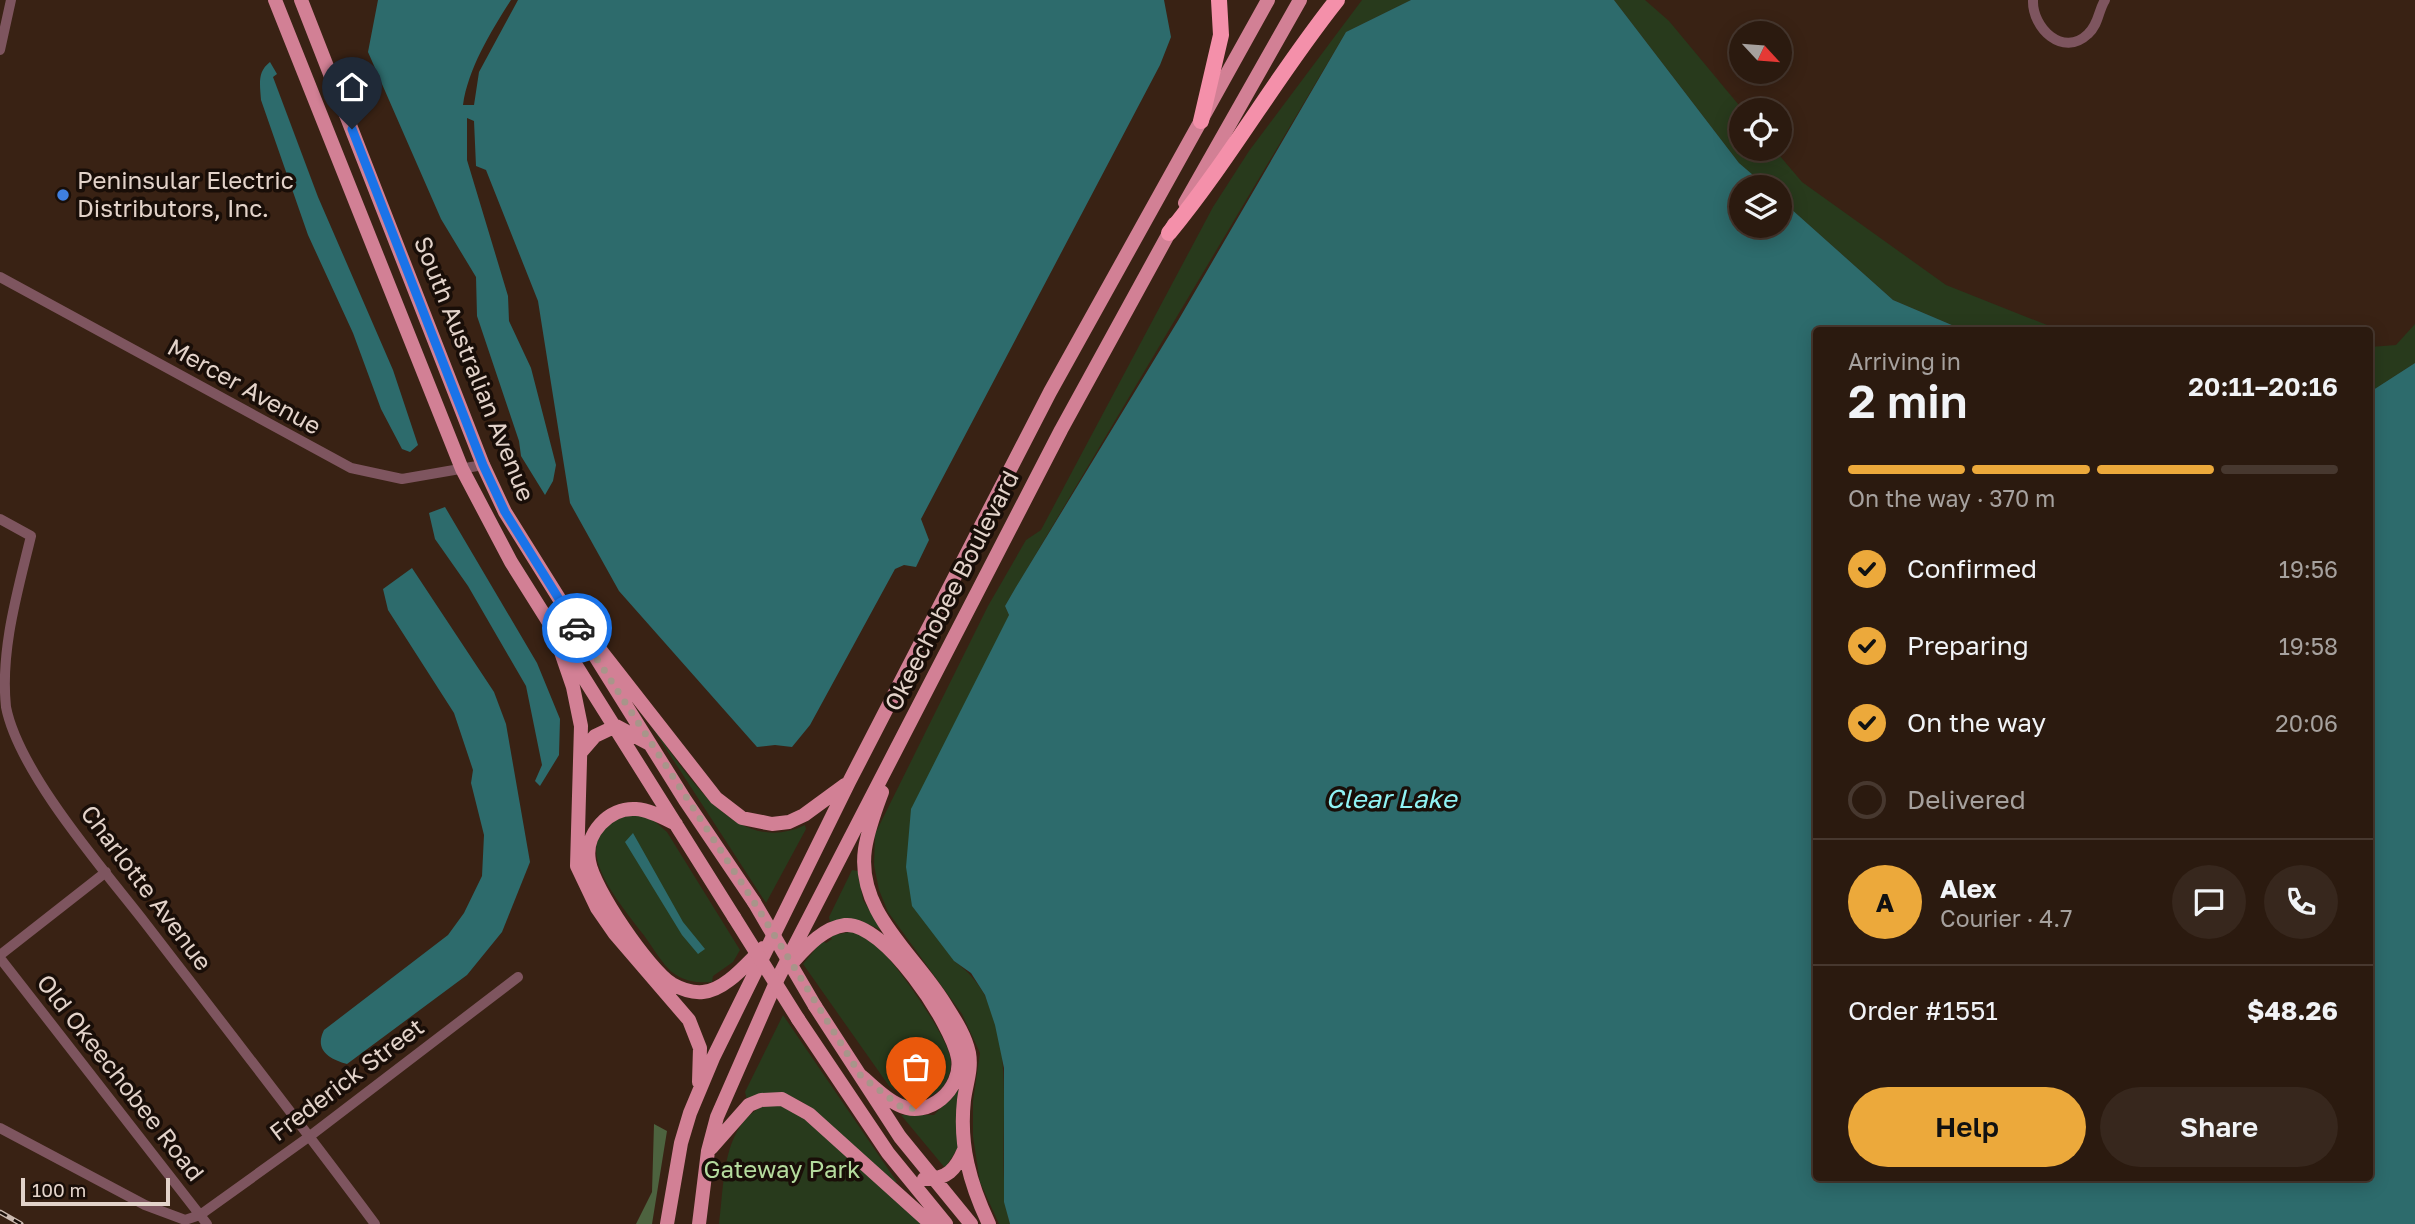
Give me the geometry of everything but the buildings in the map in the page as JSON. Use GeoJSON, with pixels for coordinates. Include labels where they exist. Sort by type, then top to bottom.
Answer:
{"type":"FeatureCollection","features":[{"type":"Feature","properties":{"kind":"highway"},"geometry":{"type":"LineString","coordinates":[[1201,121],[1221,35],[1219,0]]}},
{"type":"Feature","properties":{"kind":"highway"},"geometry":{"type":"LineString","coordinates":[[1169,233],[1210,183],[1308,36],[1337,0]]}},
{"type":"Feature","properties":{"kind":"main road","name":"South Australian Avenue"},"geometry":{"type":"LineString","coordinates":[[275,0],[462,469],[511,562],[798,1019],[905,1175],[946,1224]]}},
{"type":"Feature","properties":{"kind":"main road","name":"South Australian Avenue"},"geometry":{"type":"LineString","coordinates":[[301,0],[483,465],[505,512],[754,902],[815,1006],[900,1138],[971,1224]]}},
{"type":"Feature","properties":{"kind":"main road","name":"Okeechobee Boulevard"},"geometry":{"type":"LineString","coordinates":[[667,1224],[681,1143],[698,1094],[771,939],[1050,392],[1268,0]]}},
{"type":"Feature","properties":{"kind":"main road","name":"Okeechobee Boulevard"},"geometry":{"type":"LineString","coordinates":[[699,1224],[708,1152],[724,1100],[777,980],[1060,430],[1300,0]]}},
{"type":"Feature","properties":{"kind":"main road"},"geometry":{"type":"LineString","coordinates":[[560,602],[729,810],[758,822],[789,822],[804,815],[849,782]]}},
{"type":"Feature","properties":{"kind":"main road"},"geometry":{"type":"LineString","coordinates":[[550,623],[573,687],[582,751],[577,866],[597,908],[615,934],[634,960],[679,1006],[697,1035],[700,1048],[698,1094]]}},
{"type":"Feature","properties":{"kind":"main road"},"geometry":{"type":"LineString","coordinates":[[582,751],[595,736],[615,726],[652,745]]}},
{"type":"Feature","properties":{"kind":"main road"},"geometry":{"type":"LineString","coordinates":[[898,745],[864,850],[866,881],[882,920],[933,985],[966,1043],[971,1065],[964,1099],[964,1150],[973,1188],[989,1224]]}},
{"type":"Feature","properties":{"kind":"main road"},"geometry":{"type":"LineString","coordinates":[[677,824],[644,810],[625,810],[601,824],[588,851],[591,869],[604,897],[654,965],[672,984],[689,991],[705,992],[739,971],[771,939]]}},
{"type":"Feature","properties":{"kind":"main road"},"geometry":{"type":"LineString","coordinates":[[777,980],[818,937],[847,925],[877,936],[900,960],[928,999],[953,1045],[958,1058],[954,1083],[938,1102],[916,1109],[900,1106],[861,1076]]}},
{"type":"Feature","properties":{"kind":"main road"},"geometry":{"type":"LineString","coordinates":[[708,1152],[749,1105],[761,1100],[782,1099],[809,1114],[931,1224]]}},
{"type":"Feature","properties":{"kind":"main road"},"geometry":{"type":"LineString","coordinates":[[905,1175],[932,1179],[953,1171],[964,1150]]}},
{"type":"Feature","properties":{"kind":"main road"},"geometry":{"type":"LineString","coordinates":[[672,1194],[677,1224]]}},
{"type":"Feature","properties":{"kind":"street"},"geometry":{"type":"LineString","coordinates":[[0,50],[11,0]]}},
{"type":"Feature","properties":{"kind":"street"},"geometry":{"type":"LineString","coordinates":[[2033,0],[2032,15],[2039,27],[2056,40],[2070,42],[2085,38],[2093,30],[2105,0]]}},
{"type":"Feature","properties":{"kind":"street","name":"Mercer Avenue"},"geometry":{"type":"LineString","coordinates":[[0,277],[351,468],[367,474],[402,478],[483,465]]}},
{"type":"Feature","properties":{"kind":"street","name":"Charlotte Avenue"},"geometry":{"type":"LineString","coordinates":[[0,519],[31,536],[7,632],[2,676],[13,732],[26,758],[106,872],[375,1224]]}},
{"type":"Feature","properties":{"kind":"street"},"geometry":{"type":"LineString","coordinates":[[1,960],[106,872]]}},
{"type":"Feature","properties":{"kind":"street","name":"Old Okeechobee Road"},"geometry":{"type":"LineString","coordinates":[[1,960],[203,1219]]}},
{"type":"Feature","properties":{"kind":"street","name":"Frederick Street"},"geometry":{"type":"LineString","coordinates":[[203,1219],[518,977]]}},
{"type":"Feature","properties":{"kind":"street"},"geometry":{"type":"LineString","coordinates":[[0,1128],[145,1205],[185,1220],[203,1219]]}},
{"type":"Feature","properties":{"kind":"green space"},"geometry":{"type":"Polygon","coordinates":[[[1362,0],[1411,0],[1346,32],[1005,606],[1009,615],[954,961],[978,985],[993,1014],[1001,1048],[1004,1084],[1003,1157],[1010,1224],[999,1224],[980,1182],[973,1137],[973,1101],[980,1053],[962,1014],[888,912],[879,890],[874,865],[875,834],[988,606],[1026,540],[1041,530],[1213,207],[1249,151],[1362,0]]]}},
{"type":"Feature","properties":{"kind":"green space"},"geometry":{"type":"Polygon","coordinates":[[[1614,0],[1645,0],[1669,21],[1733,98],[1729,98],[1729,150],[1614,0]]]}},
{"type":"Feature","properties":{"kind":"green space"},"geometry":{"type":"Polygon","coordinates":[[[1737,161],[1784,161],[1802,182],[1946,285],[2052,327],[1957,327],[1893,300],[1792,210],[1792,175],[1753,175],[1737,161]]]}},
{"type":"Feature","properties":{"kind":"green space"},"geometry":{"type":"Polygon","coordinates":[[[2415,324],[2415,363],[2373,390],[2373,347],[2396,345],[2415,324]]]}},
{"type":"Feature","properties":{"kind":"green space"},"geometry":{"type":"Polygon","coordinates":[[[646,718],[693,782],[712,803],[732,819],[755,830],[779,832],[805,825],[806,829],[766,903],[646,718]]]}},
{"type":"Feature","properties":{"kind":"green space"},"geometry":{"type":"Polygon","coordinates":[[[632,814],[652,819],[667,832],[740,950],[733,962],[713,976],[712,982],[685,979],[667,967],[608,886],[596,852],[599,837],[610,824],[632,814]]]}},
{"type":"Feature","properties":{"kind":"green space"},"geometry":{"type":"Polygon","coordinates":[[[852,870],[858,871],[863,900],[883,931],[859,920],[830,923],[829,917],[852,870]]]}},
{"type":"Feature","properties":{"kind":"green space"},"geometry":{"type":"Polygon","coordinates":[[[854,931],[869,938],[882,950],[920,1000],[949,1052],[951,1063],[947,1081],[929,1097],[903,1102],[904,1096],[889,1086],[803,964],[822,941],[826,943],[832,939],[830,936],[854,931]]]}},
{"type":"Feature","properties":{"kind":"green space"},"geometry":{"type":"Polygon","coordinates":[[[783,1015],[897,1182],[894,1183],[804,1103],[782,1092],[747,1100],[745,1092],[783,1015]]]}},
{"type":"Feature","properties":{"kind":"green space"},"geometry":{"type":"Polygon","coordinates":[[[960,1088],[958,1148],[945,1168],[901,1115],[934,1115],[960,1088]]]}},
{"type":"Feature","properties":{"kind":"green space","name":"Gateway Park"},"geometry":{"type":"Polygon","coordinates":[[[767,1104],[787,1106],[804,1116],[922,1224],[719,1224],[725,1172],[733,1139],[752,1113],[767,1104]]]}},
{"type":"Feature","properties":{"kind":"green space"},"geometry":{"type":"Polygon","coordinates":[[[654,1124],[667,1131],[652,1224],[636,1224],[652,1192],[654,1124]]]}},
{"type":"Feature","properties":{"kind":"water"},"geometry":{"type":"Polygon","coordinates":[[[378,0],[511,0],[488,37],[470,78],[463,105],[474,105],[479,72],[518,0],[1164,0],[1171,37],[1160,65],[921,519],[929,540],[916,567],[904,565],[895,569],[810,725],[792,747],[757,747],[619,591],[570,503],[538,301],[486,170],[476,166],[474,121],[467,118],[467,160],[508,296],[509,321],[531,368],[556,465],[553,481],[545,495],[521,456],[519,441],[477,316],[476,277],[441,219],[368,52],[378,0]]]}},
{"type":"Feature","properties":{"kind":"water","name":"Clear Lake"},"geometry":{"type":"Polygon","coordinates":[[[1411,0],[1614,0],[1729,150],[1729,161],[1737,161],[1753,175],[1729,175],[1729,238],[1792,238],[1792,210],[1893,300],[1957,327],[1813,327],[1813,1181],[2373,1181],[2373,390],[2415,363],[2415,1224],[1010,1224],[1004,1202],[1004,1068],[995,1025],[985,995],[971,973],[954,961],[912,906],[906,867],[911,809],[1009,615],[1005,606],[1179,319],[1346,32],[1411,0]]]}},
{"type":"Feature","properties":{"kind":"water"},"geometry":{"type":"Polygon","coordinates":[[[270,62],[277,74],[273,77],[318,197],[393,370],[418,445],[410,452],[402,449],[381,409],[353,333],[308,235],[261,100],[261,74],[270,62]]]}},
{"type":"Feature","properties":{"kind":"water"},"geometry":{"type":"Polygon","coordinates":[[[445,507],[537,663],[560,719],[559,755],[540,786],[535,781],[542,765],[526,686],[468,586],[435,539],[429,513],[445,507]]]}},
{"type":"Feature","properties":{"kind":"water"},"geometry":{"type":"Polygon","coordinates":[[[412,568],[494,692],[506,724],[530,862],[502,932],[467,975],[347,1064],[325,1053],[321,1043],[324,1030],[448,935],[464,913],[482,876],[484,835],[471,783],[473,770],[454,713],[388,610],[383,589],[412,568]]]}},
{"type":"Feature","properties":{"kind":"water"},"geometry":{"type":"Polygon","coordinates":[[[633,833],[683,922],[705,949],[698,954],[682,935],[625,842],[633,833]]]}},
{"type":"Feature","properties":{"kind":"railway"},"geometry":{"type":"LineString","coordinates":[[0,1212],[21,1224]]}},
{"type":"Feature","properties":{"kind":"way so far"},"geometry":{"type":"LineString","coordinates":[[577,628],[685,800],[754,902],[815,1006],[861,1076],[900,1106],[916,1109]]}},
{"type":"Feature","properties":{"kind":"place","name":"Peninsular Electric Distributors, Inc."},"geometry":{"type":"Point","coordinates":[63,195]}},
{"type":"Feature","properties":{"kind":"route"},"geometry":{"type":"LineString","coordinates":[[352,129],[483,465],[505,512],[577,628]]}}]}
